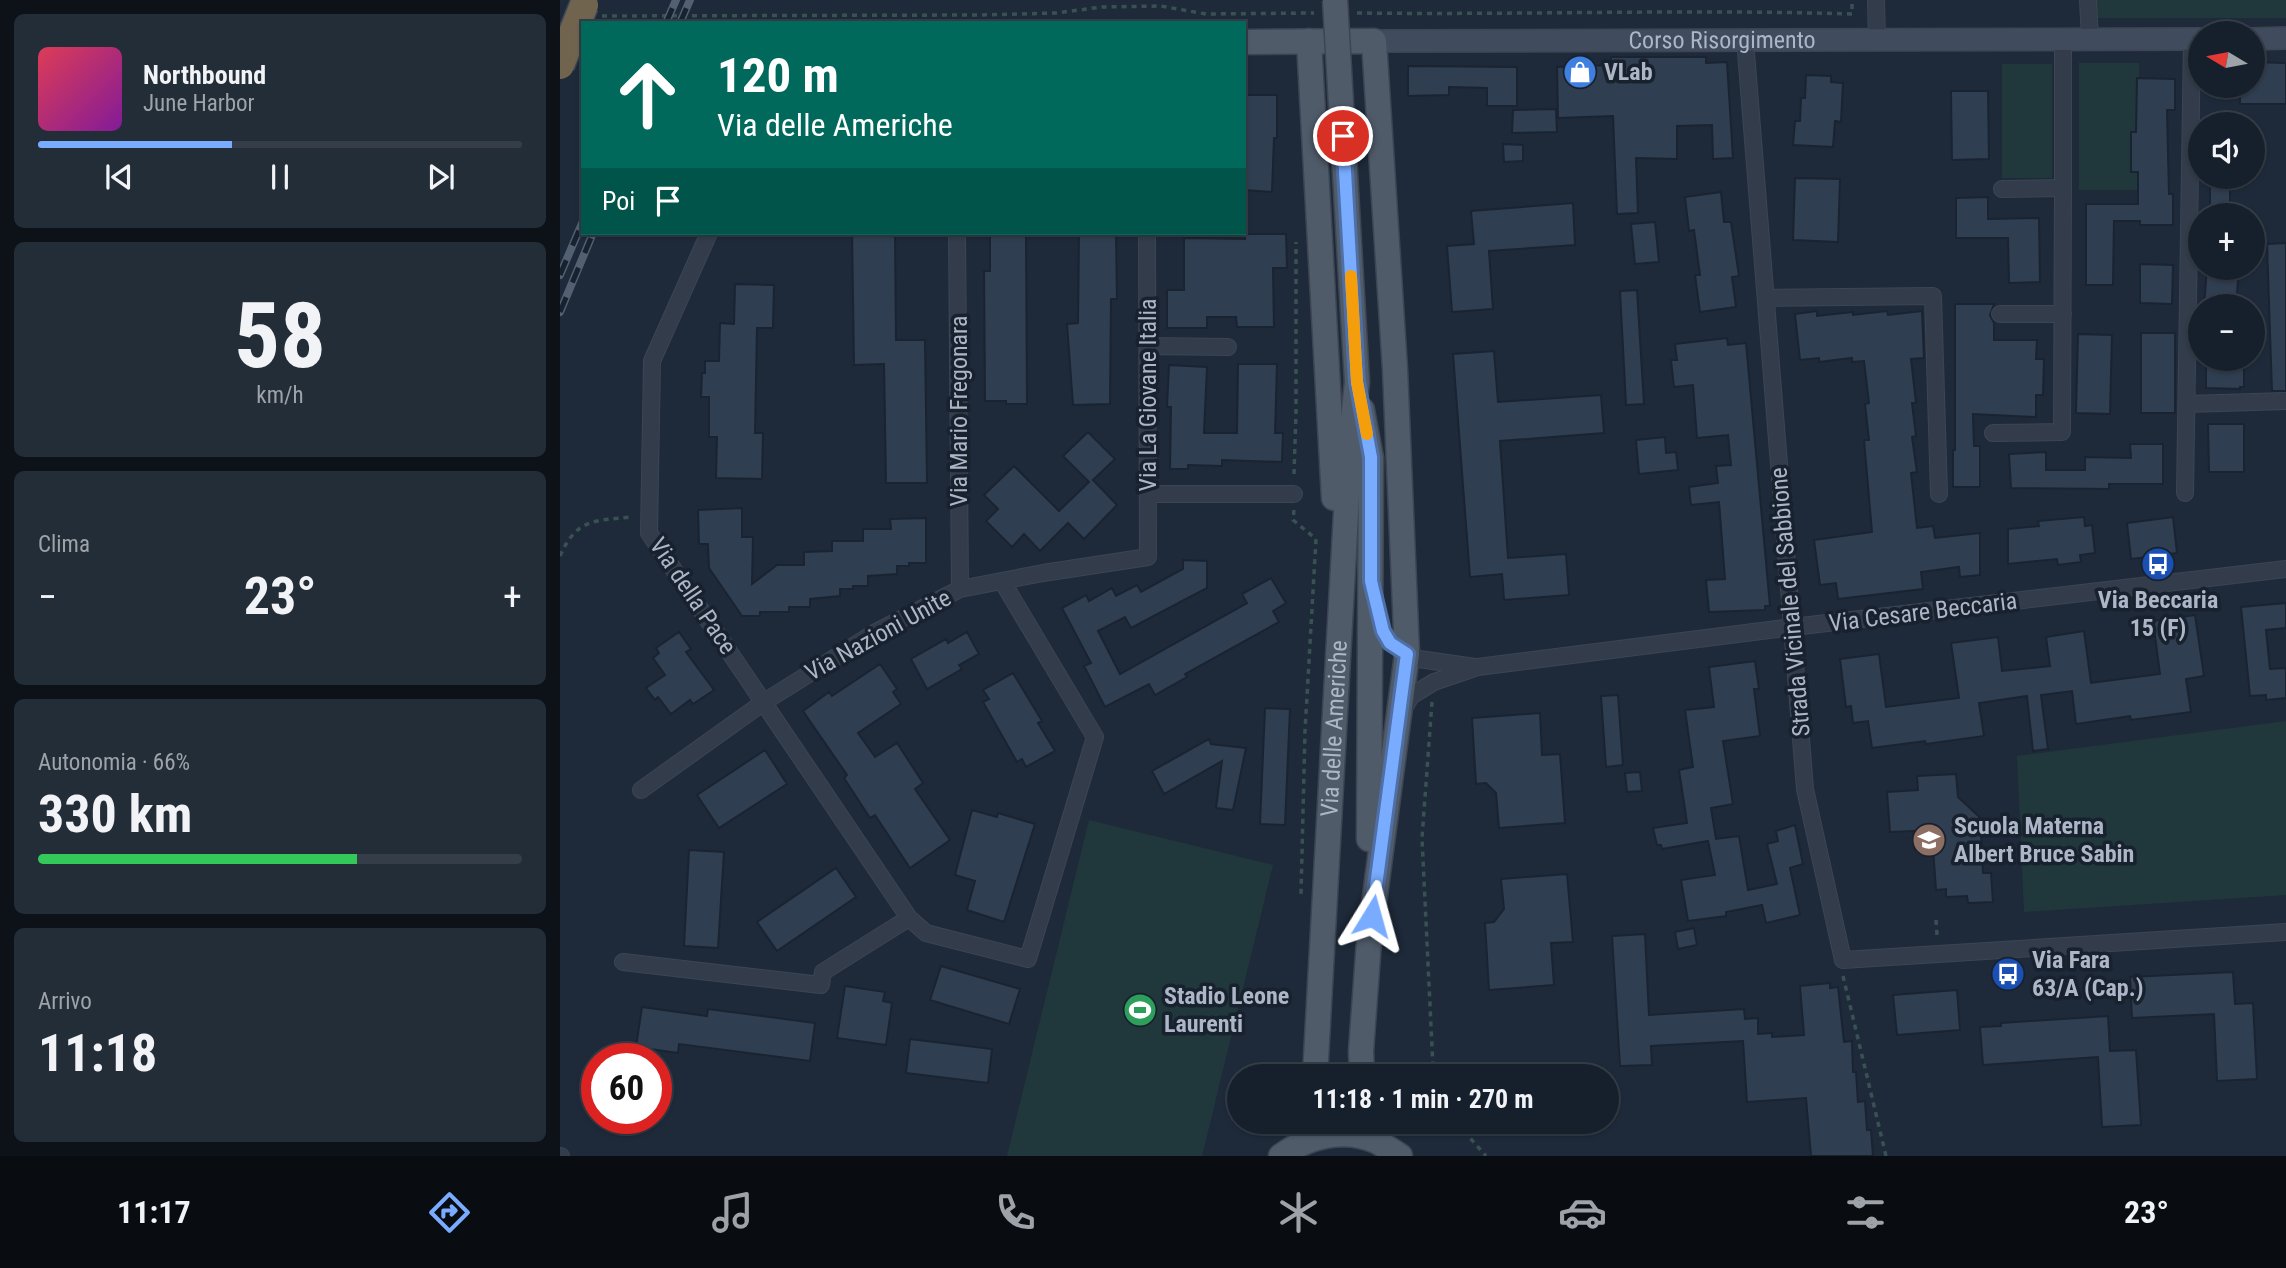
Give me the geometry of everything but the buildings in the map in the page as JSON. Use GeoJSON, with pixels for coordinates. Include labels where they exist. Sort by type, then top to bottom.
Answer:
{"type":"FeatureCollection","features":[{"type":"Feature","properties":{"kind":"highway"},"geometry":{"type":"LineString","coordinates":[[585,21],[591,11]]}},
{"type":"Feature","properties":{"kind":"highway"},"geometry":{"type":"LineString","coordinates":[[560,65],[581,28]]}},
{"type":"Feature","properties":{"kind":"main road","name":"Via delle Americhe"},"geometry":{"type":"LineString","coordinates":[[1335,9],[1357,382],[1371,457],[1369,941]]}},
{"type":"Feature","properties":{"kind":"main road"},"geometry":{"type":"LineString","coordinates":[[2265,38],[2286,38]]}},
{"type":"Feature","properties":{"kind":"main road","name":"Corso Risorgimento"},"geometry":{"type":"LineString","coordinates":[[1246,42],[2188,39]]}},
{"type":"Feature","properties":{"kind":"main road"},"geometry":{"type":"LineString","coordinates":[[1309,41],[1341,626]]}},
{"type":"Feature","properties":{"kind":"main road"},"geometry":{"type":"LineString","coordinates":[[1361,1064],[1369,941],[1407,654],[1395,369],[1374,41]]}},
{"type":"Feature","properties":{"kind":"main road"},"geometry":{"type":"LineString","coordinates":[[560,48],[581,47]]}},
{"type":"Feature","properties":{"kind":"main road","name":"Via delle Americhe"},"geometry":{"type":"LineString","coordinates":[[1316,1064],[1349,459],[1357,382]]}},
{"type":"Feature","properties":{"kind":"main road"},"geometry":{"type":"LineString","coordinates":[[1371,581],[1383,631],[1390,643],[1407,654]]}},
{"type":"Feature","properties":{"kind":"main road"},"geometry":{"type":"LineString","coordinates":[[1297,1140],[1348,1134]]}},
{"type":"Feature","properties":{"kind":"main road"},"geometry":{"type":"LineString","coordinates":[[1376,1134],[1400,1156]]}},
{"type":"Feature","properties":{"kind":"street"},"geometry":{"type":"LineString","coordinates":[[1876,0],[1877,40]]}},
{"type":"Feature","properties":{"kind":"street"},"geometry":{"type":"LineString","coordinates":[[2088,0],[2090,39]]}},
{"type":"Feature","properties":{"kind":"street"},"geometry":{"type":"LineString","coordinates":[[1993,433],[2062,432],[2063,39]]}},
{"type":"Feature","properties":{"kind":"street","name":"Strada Vicinale del Sabbione"},"geometry":{"type":"LineString","coordinates":[[1745,40],[1805,789],[1843,960]]}},
{"type":"Feature","properties":{"kind":"street"},"geometry":{"type":"LineString","coordinates":[[2185,493],[2195,98]]}},
{"type":"Feature","properties":{"kind":"street"},"geometry":{"type":"LineString","coordinates":[[2002,189],[2063,188]]}},
{"type":"Feature","properties":{"kind":"street","name":"Via della Pace"},"geometry":{"type":"LineString","coordinates":[[708,235],[652,361],[649,533],[909,918],[926,933],[1028,959],[1095,737],[1002,581]]}},
{"type":"Feature","properties":{"kind":"street","name":"Via Mario Fregonara"},"geometry":{"type":"LineString","coordinates":[[957,235],[960,589]]}},
{"type":"Feature","properties":{"kind":"street","name":"Via La Giovane Italia"},"geometry":{"type":"LineString","coordinates":[[1147,235],[1148,557]]}},
{"type":"Feature","properties":{"kind":"street"},"geometry":{"type":"LineString","coordinates":[[1766,298],[1933,296],[1939,494]]}},
{"type":"Feature","properties":{"kind":"street"},"geometry":{"type":"LineString","coordinates":[[2000,314],[2063,314]]}},
{"type":"Feature","properties":{"kind":"street"},"geometry":{"type":"LineString","coordinates":[[1148,346],[1228,347]]}},
{"type":"Feature","properties":{"kind":"street"},"geometry":{"type":"LineString","coordinates":[[2187,404],[2286,401]]}},
{"type":"Feature","properties":{"kind":"street"},"geometry":{"type":"LineString","coordinates":[[1148,494],[1294,500]]}},
{"type":"Feature","properties":{"kind":"street","name":"Via Nazioni Unite"},"geometry":{"type":"LineString","coordinates":[[641,790],[764,702],[874,633],[960,589],[1148,557]]}},
{"type":"Feature","properties":{"kind":"street","name":"Via Cesare Beccaria"},"geometry":{"type":"LineString","coordinates":[[1399,718],[1411,696],[1434,682],[1478,667],[2286,569]]}},
{"type":"Feature","properties":{"kind":"street","name":"Via Cesare Beccaria"},"geometry":{"type":"LineString","coordinates":[[1407,654],[1419,659],[1478,667]]}},
{"type":"Feature","properties":{"kind":"street"},"geometry":{"type":"LineString","coordinates":[[624,962],[821,985],[822,972],[909,918]]}},
{"type":"Feature","properties":{"kind":"street"},"geometry":{"type":"LineString","coordinates":[[1843,960],[2286,932]]}},
{"type":"Feature","properties":{"kind":"path","name":"Corso Risorgimento"},"geometry":{"type":"LineString","coordinates":[[1335,9],[1381,13],[1495,15],[1773,11],[1852,14],[1852,0]]}},
{"type":"Feature","properties":{"kind":"path"},"geometry":{"type":"LineString","coordinates":[[591,11],[689,18],[981,15],[1149,6],[1206,14],[1335,9]]}},
{"type":"Feature","properties":{"kind":"path"},"geometry":{"type":"LineString","coordinates":[[1294,474],[1296,236]]}},
{"type":"Feature","properties":{"kind":"path"},"geometry":{"type":"LineString","coordinates":[[1294,500],[1293,520],[1316,539],[1305,731],[1301,894]]}},
{"type":"Feature","properties":{"kind":"path"},"geometry":{"type":"LineString","coordinates":[[560,556],[567,540],[581,527],[593,521],[650,515]]}},
{"type":"Feature","properties":{"kind":"path"},"geometry":{"type":"LineString","coordinates":[[1433,695],[1422,838],[1433,1064]]}},
{"type":"Feature","properties":{"kind":"path"},"geometry":{"type":"LineString","coordinates":[[1936,920],[1937,934]]}},
{"type":"Feature","properties":{"kind":"path"},"geometry":{"type":"LineString","coordinates":[[1843,960],[1843,978],[1886,1156]]}},
{"type":"Feature","properties":{"kind":"path"},"geometry":{"type":"LineString","coordinates":[[1467,1134],[1486,1156]]}},
{"type":"Feature","properties":{"kind":"green space"},"geometry":{"type":"Polygon","coordinates":[[[2092,0],[2286,0],[2286,18],[2095,18],[2092,0]]]}},
{"type":"Feature","properties":{"kind":"green space"},"geometry":{"type":"Polygon","coordinates":[[[2079,63],[2139,63],[2139,190],[2079,190],[2079,63]]]}},
{"type":"Feature","properties":{"kind":"green space"},"geometry":{"type":"Polygon","coordinates":[[[2002,64],[2052,64],[2052,178],[2002,178],[2002,64]]]}},
{"type":"Feature","properties":{"kind":"green space"},"geometry":{"type":"Polygon","coordinates":[[[2286,721],[2286,895],[2024,912],[2017,756],[2286,721]]]}},
{"type":"Feature","properties":{"kind":"green space","name":"Stadio Leone Laurenti"},"geometry":{"type":"Polygon","coordinates":[[[1089,820],[1273,865],[1202,1156],[1007,1156],[1089,820]]]}},
{"type":"Feature","properties":{"kind":"railway"},"geometry":{"type":"LineString","coordinates":[[667,21],[676,0]]}},
{"type":"Feature","properties":{"kind":"railway"},"geometry":{"type":"LineString","coordinates":[[681,21],[690,0]]}},
{"type":"Feature","properties":{"kind":"railway"},"geometry":{"type":"LineString","coordinates":[[560,275],[581,226]]}},
{"type":"Feature","properties":{"kind":"railway"},"geometry":{"type":"LineString","coordinates":[[560,312],[592,235]]}},
{"type":"Feature","properties":{"kind":"slow traffic"},"geometry":{"type":"LineString","coordinates":[[1351,276],[1357,382],[1367,434]]}},
{"type":"Feature","properties":{"kind":"place","name":"VLab"},"geometry":{"type":"Point","coordinates":[1580,72]}},
{"type":"Feature","properties":{"kind":"place","name":"Via Beccaria 15 (F)"},"geometry":{"type":"Point","coordinates":[2158,564]}},
{"type":"Feature","properties":{"kind":"place","name":"Scuola Materna Albert Bruce Sabin"},"geometry":{"type":"Point","coordinates":[1929,840]}},
{"type":"Feature","properties":{"kind":"place","name":"Via Fara 63/A (Cap.)"},"geometry":{"type":"Point","coordinates":[2008,974]}},
{"type":"Feature","properties":{"kind":"place","name":"Stadio Leone Laurenti"},"geometry":{"type":"Point","coordinates":[1140,1010]}},
{"type":"Feature","properties":{"kind":"route"},"geometry":{"type":"LineString","coordinates":[[1343,136],[1357,382],[1371,457],[1371,581],[1383,631],[1390,643],[1407,654],[1372,916]]}}]}
